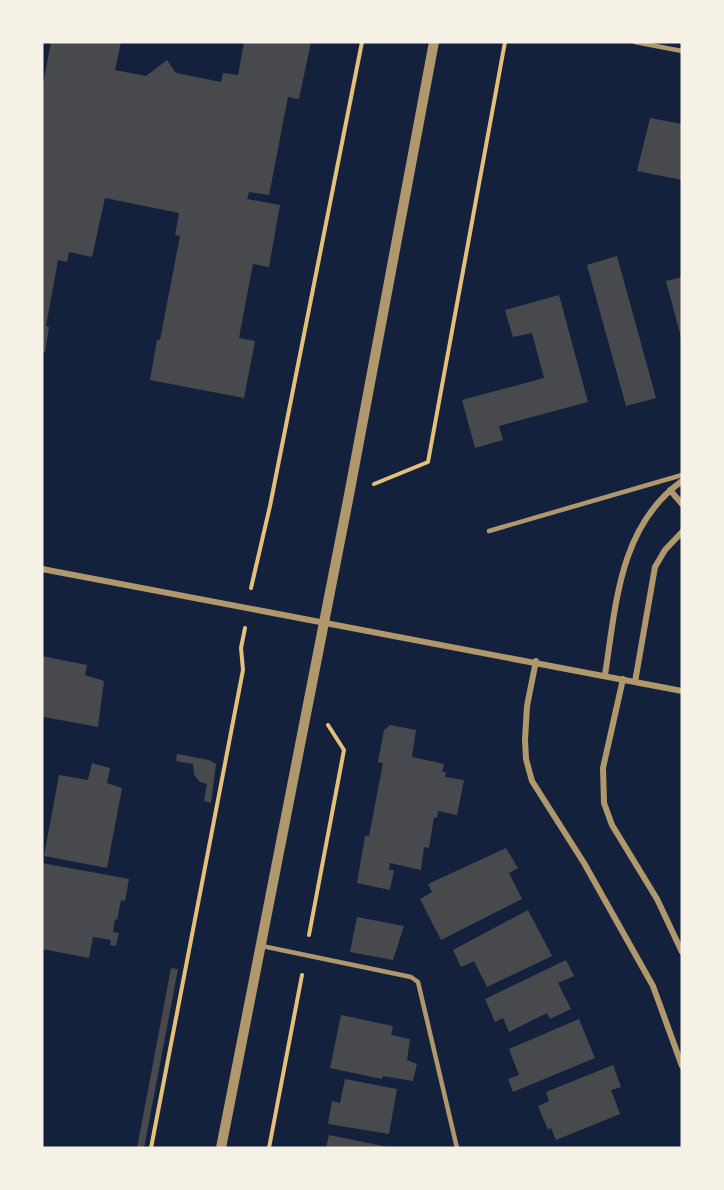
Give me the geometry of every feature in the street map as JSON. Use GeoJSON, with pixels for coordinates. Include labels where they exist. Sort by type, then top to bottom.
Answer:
{"type":"FeatureCollection","features":[{"type":"Feature","properties":{"kind":"street"},"geometry":{"type":"LineString","coordinates":[[221,1148],[349,495],[434,42]]}},
{"type":"Feature","properties":{"kind":"street"},"geometry":{"type":"LineString","coordinates":[[605,675],[620,583],[632,541],[648,514],[670,490],[682,481]]}},
{"type":"Feature","properties":{"kind":"street"},"geometry":{"type":"LineString","coordinates":[[670,490],[682,504]]}},
{"type":"Feature","properties":{"kind":"street"},"geometry":{"type":"LineString","coordinates":[[635,681],[656,567],[665,550],[682,532]]}},
{"type":"Feature","properties":{"kind":"street"},"geometry":{"type":"LineString","coordinates":[[42,569],[536,661],[682,691]]}},
{"type":"Feature","properties":{"kind":"street"},"geometry":{"type":"LineString","coordinates":[[536,661],[527,706],[525,740],[526,759],[532,781],[584,862],[653,986],[682,1066]]}},
{"type":"Feature","properties":{"kind":"street"},"geometry":{"type":"LineString","coordinates":[[623,679],[603,768],[604,803],[612,825],[657,899],[682,952]]}},
{"type":"Feature","properties":{"kind":"lane"},"geometry":{"type":"LineString","coordinates":[[635,42],[682,51]]}},
{"type":"Feature","properties":{"kind":"lane"},"geometry":{"type":"LineString","coordinates":[[489,531],[682,475]]}},
{"type":"Feature","properties":{"kind":"lane"},"geometry":{"type":"LineString","coordinates":[[260,946],[411,977],[418,982],[457,1148]]}},
{"type":"Feature","properties":{"kind":"path"},"geometry":{"type":"LineString","coordinates":[[255,567],[273,494],[362,42]]}},
{"type":"Feature","properties":{"kind":"path"},"geometry":{"type":"LineString","coordinates":[[349,495],[428,462],[505,42]]}},
{"type":"Feature","properties":{"kind":"path"},"geometry":{"type":"LineString","coordinates":[[151,1148],[243,670],[241,648]]}},
{"type":"Feature","properties":{"kind":"path"},"geometry":{"type":"LineString","coordinates":[[269,1148],[344,750],[309,694]]}},
{"type":"Feature","properties":{"kind":"building"},"geometry":{"type":"Polygon","coordinates":[[[51,42],[121,42],[115,70],[146,76],[167,60],[176,73],[221,82],[223,73],[238,75],[244,42],[311,42],[299,99],[288,97],[269,195],[249,192],[247,199],[280,205],[269,267],[253,264],[239,338],[255,341],[244,398],[150,380],[180,236],[175,235],[179,213],[105,198],[92,257],[69,252],[67,262],[58,260],[46,326],[49,327],[45,352],[42,352],[42,90],[51,42]]]}},
{"type":"Feature","properties":{"kind":"building"},"geometry":{"type":"Polygon","coordinates":[[[650,118],[682,124],[682,180],[637,171],[650,118]]]}},
{"type":"Feature","properties":{"kind":"building"},"geometry":{"type":"Polygon","coordinates":[[[617,256],[656,398],[626,406],[587,265],[617,256]]]}},
{"type":"Feature","properties":{"kind":"building"},"geometry":{"type":"Polygon","coordinates":[[[682,277],[682,337],[681,337],[666,281],[682,277]]]}},
{"type":"Feature","properties":{"kind":"building"},"geometry":{"type":"Polygon","coordinates":[[[559,295],[588,402],[499,426],[503,440],[475,448],[462,400],[544,378],[532,333],[513,337],[505,310],[559,295]]]}},
{"type":"Feature","properties":{"kind":"building"},"geometry":{"type":"Polygon","coordinates":[[[42,656],[87,665],[85,675],[104,681],[98,727],[44,717],[42,721],[42,656]]]}},
{"type":"Feature","properties":{"kind":"building"},"geometry":{"type":"Polygon","coordinates":[[[390,725],[416,730],[412,757],[444,764],[442,772],[446,772],[445,777],[464,780],[457,815],[438,811],[437,818],[434,817],[429,848],[424,847],[421,870],[390,863],[389,870],[394,870],[390,890],[357,883],[365,836],[369,836],[383,763],[378,762],[384,730],[390,725]]]}},
{"type":"Feature","properties":{"kind":"building"},"geometry":{"type":"Polygon","coordinates":[[[177,754],[209,760],[216,764],[211,803],[204,801],[207,784],[200,782],[194,775],[193,764],[176,761],[177,754]]]}},
{"type":"Feature","properties":{"kind":"building"},"geometry":{"type":"Polygon","coordinates":[[[92,763],[110,768],[107,783],[122,788],[107,868],[44,856],[59,775],[88,780],[92,763]]]}},
{"type":"Feature","properties":{"kind":"building"},"geometry":{"type":"Polygon","coordinates":[[[506,848],[518,868],[509,873],[522,899],[441,940],[420,899],[432,892],[428,884],[506,848]]]}},
{"type":"Feature","properties":{"kind":"building"},"geometry":{"type":"Polygon","coordinates":[[[42,863],[129,879],[125,901],[121,900],[117,920],[115,919],[113,932],[119,933],[116,946],[110,945],[111,940],[93,937],[89,958],[42,949],[42,863]]]}},
{"type":"Feature","properties":{"kind":"building"},"geometry":{"type":"Polygon","coordinates":[[[528,910],[552,956],[487,987],[474,961],[461,967],[453,950],[528,910]]]}},
{"type":"Feature","properties":{"kind":"building"},"geometry":{"type":"Polygon","coordinates":[[[357,917],[404,926],[393,960],[350,952],[357,917]]]}},
{"type":"Feature","properties":{"kind":"building"},"geometry":{"type":"Polygon","coordinates":[[[566,960],[574,976],[558,983],[571,1009],[550,1019],[547,1013],[509,1032],[503,1018],[495,1022],[485,999],[566,960]]]}},
{"type":"Feature","properties":{"kind":"building"},"geometry":{"type":"Polygon","coordinates":[[[171,968],[178,969],[144,1148],[137,1148],[171,968]]]}},
{"type":"Feature","properties":{"kind":"building"},"geometry":{"type":"Polygon","coordinates":[[[341,1015],[393,1026],[391,1035],[410,1039],[407,1060],[417,1064],[413,1081],[383,1076],[382,1079],[330,1068],[341,1015]]]}},
{"type":"Feature","properties":{"kind":"building"},"geometry":{"type":"Polygon","coordinates":[[[579,1019],[595,1058],[513,1092],[508,1079],[519,1075],[509,1049],[579,1019]]]}},
{"type":"Feature","properties":{"kind":"building"},"geometry":{"type":"Polygon","coordinates":[[[613,1065],[621,1087],[611,1090],[620,1114],[556,1140],[551,1128],[548,1130],[538,1106],[549,1101],[546,1092],[613,1065]]]}},
{"type":"Feature","properties":{"kind":"building"},"geometry":{"type":"Polygon","coordinates":[[[345,1079],[397,1089],[389,1134],[328,1124],[332,1101],[340,1103],[345,1079]]]}},
{"type":"Feature","properties":{"kind":"building"},"geometry":{"type":"Polygon","coordinates":[[[329,1135],[388,1147],[388,1148],[326,1148],[329,1135]]]}}]}
